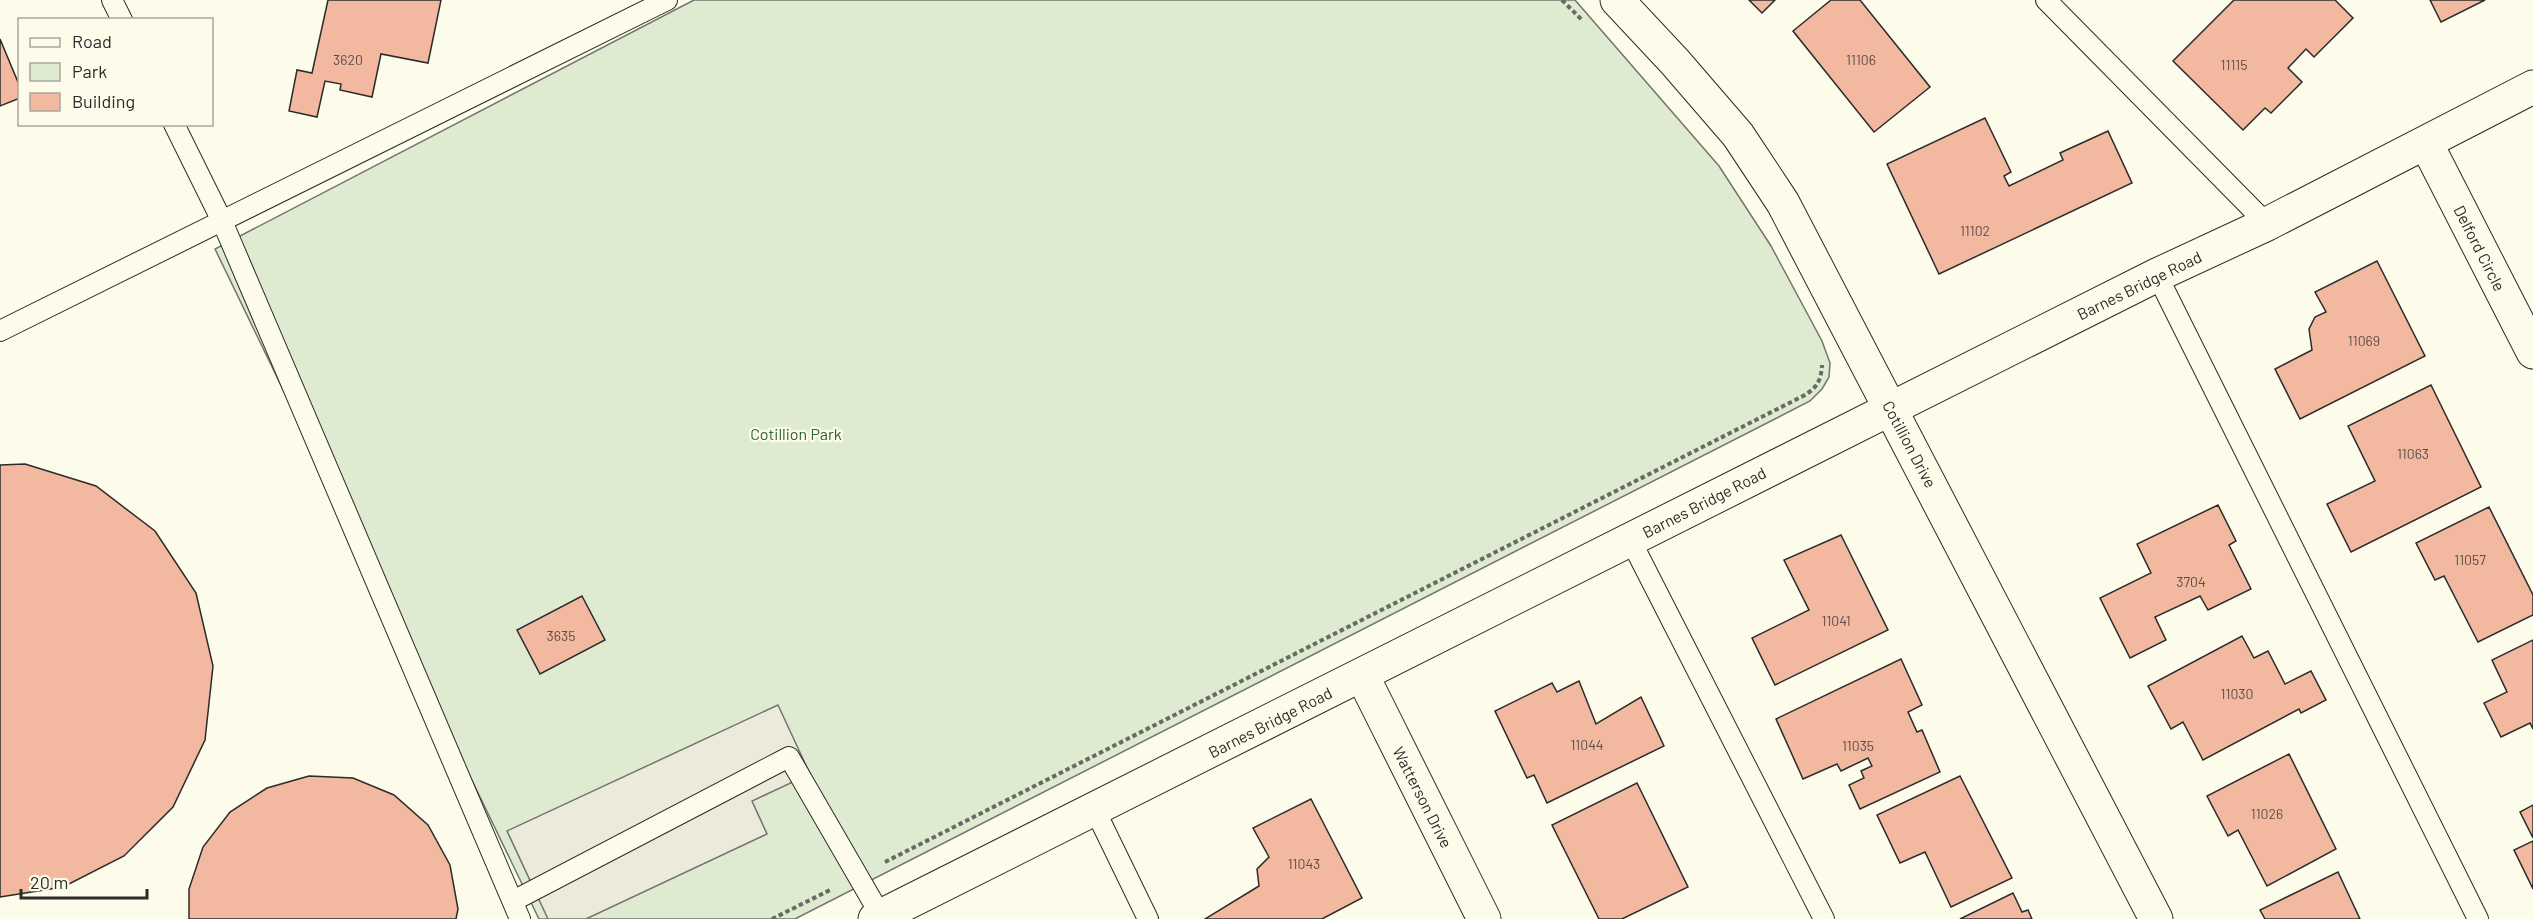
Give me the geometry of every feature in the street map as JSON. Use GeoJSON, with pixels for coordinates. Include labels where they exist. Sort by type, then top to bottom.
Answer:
{"type":"FeatureCollection","features":[{"type":"Feature","properties":{"kind":"street","name":"Cotillion Drive"},"geometry":{"type":"LineString","coordinates":[[1617,0],[1675,62],[1744,145],[1783,203],[2156,919]]}},
{"type":"Feature","properties":{"kind":"street","name":"Barnes Bridge Road"},"geometry":{"type":"LineString","coordinates":[[878,918],[2157,275],[2267,224],[2533,87]]}},
{"type":"Feature","properties":{"kind":"street","name":"Delford Circle"},"geometry":{"type":"LineString","coordinates":[[2426,143],[2533,352]]}},
{"type":"Feature","properties":{"kind":"street","name":"Watterson Drive"},"geometry":{"type":"LineString","coordinates":[[1362,675],[1484,919]]}},
{"type":"Feature","properties":{"kind":"lane"},"geometry":{"type":"LineString","coordinates":[[112,0],[121,18]]}},
{"type":"Feature","properties":{"kind":"lane"},"geometry":{"type":"LineString","coordinates":[[0,331],[667,0]]}},
{"type":"Feature","properties":{"kind":"lane"},"geometry":{"type":"LineString","coordinates":[[2046,0],[2267,224]]}},
{"type":"Feature","properties":{"kind":"lane"},"geometry":{"type":"LineString","coordinates":[[175,126],[222,221],[516,910],[789,756],[858,876],[878,918]]}},
{"type":"Feature","properties":{"kind":"lane"},"geometry":{"type":"LineString","coordinates":[[2157,275],[2478,919]]}},
{"type":"Feature","properties":{"kind":"lane"},"geometry":{"type":"LineString","coordinates":[[1630,539],[1824,919]]}},
{"type":"Feature","properties":{"kind":"lane"},"geometry":{"type":"LineString","coordinates":[[1095,810],[1148,919]]}},
{"type":"Feature","properties":{"kind":"path"},"geometry":{"type":"LineString","coordinates":[[1562,0],[1584,22]]}},
{"type":"Feature","properties":{"kind":"path"},"geometry":{"type":"LineString","coordinates":[[772,919],[1803,396],[1816,388],[1821,377],[1822,360]]}},
{"type":"Feature","properties":{"kind":"green space","name":"Cotillion Park"},"geometry":{"type":"Polygon","coordinates":[[[694,0],[1575,0],[1719,166],[1771,246],[1822,341],[1830,363],[1829,377],[1822,389],[1810,401],[795,919],[539,919],[215,249],[694,0]]]}},
{"type":"Feature","properties":{"kind":"shaded area"},"geometry":{"type":"Polygon","coordinates":[[[778,705],[810,774],[752,801],[767,834],[586,919],[548,919],[507,831],[778,705]]]}},
{"type":"Feature","properties":{"kind":"building"},"geometry":{"type":"Polygon","coordinates":[[[328,0],[441,0],[428,63],[381,54],[372,97],[340,90],[341,84],[325,81],[317,117],[289,111],[297,70],[312,73],[328,0]]]}},
{"type":"Feature","properties":{"kind":"building"},"geometry":{"type":"Polygon","coordinates":[[[1749,0],[1775,0],[1762,13],[1749,0]]]}},
{"type":"Feature","properties":{"kind":"building"},"geometry":{"type":"Polygon","coordinates":[[[1831,0],[1860,0],[1930,87],[1874,132],[1793,31],[1831,0]]]}},
{"type":"Feature","properties":{"kind":"building"},"geometry":{"type":"Polygon","coordinates":[[[2234,0],[2335,0],[2353,18],[2314,57],[2306,49],[2288,68],[2302,82],[2271,113],[2265,108],[2243,130],[2173,61],[2234,0]]]}},
{"type":"Feature","properties":{"kind":"building"},"geometry":{"type":"Polygon","coordinates":[[[2430,0],[2485,0],[2441,22],[2430,0]]]}},
{"type":"Feature","properties":{"kind":"building"},"geometry":{"type":"Polygon","coordinates":[[[0,39],[18,82],[18,99],[0,106],[0,39]]]}},
{"type":"Feature","properties":{"kind":"building"},"geometry":{"type":"Polygon","coordinates":[[[1985,118],[2011,172],[2004,176],[2009,186],[2063,160],[2060,153],[2108,131],[2132,183],[1939,274],[1887,164],[1985,118]]]}},
{"type":"Feature","properties":{"kind":"building"},"geometry":{"type":"Polygon","coordinates":[[[2377,261],[2425,356],[2300,419],[2275,369],[2312,350],[2309,329],[2315,317],[2326,312],[2315,292],[2377,261]]]}},
{"type":"Feature","properties":{"kind":"building"},"geometry":{"type":"Polygon","coordinates":[[[2431,385],[2481,487],[2351,552],[2327,504],[2375,481],[2348,426],[2431,385]]]}},
{"type":"Feature","properties":{"kind":"building"},"geometry":{"type":"Polygon","coordinates":[[[25,464],[96,486],[155,531],[196,593],[213,666],[205,740],[173,807],[124,856],[63,887],[0,897],[0,465],[25,464]]]}},
{"type":"Feature","properties":{"kind":"building"},"geometry":{"type":"Polygon","coordinates":[[[2218,505],[2236,541],[2229,545],[2251,589],[2208,610],[2200,596],[2155,617],[2166,640],[2130,658],[2100,598],[2151,573],[2137,544],[2218,505]]]}},
{"type":"Feature","properties":{"kind":"building"},"geometry":{"type":"Polygon","coordinates":[[[2489,507],[2533,595],[2533,615],[2478,642],[2444,576],[2435,580],[2416,543],[2489,507]]]}},
{"type":"Feature","properties":{"kind":"building"},"geometry":{"type":"Polygon","coordinates":[[[1841,535],[1888,630],[1775,685],[1752,638],[1809,610],[1784,560],[1841,535]]]}},
{"type":"Feature","properties":{"kind":"building"},"geometry":{"type":"Polygon","coordinates":[[[582,596],[605,640],[540,674],[517,630],[582,596]]]}},
{"type":"Feature","properties":{"kind":"building"},"geometry":{"type":"Polygon","coordinates":[[[2242,636],[2254,658],[2268,651],[2285,684],[2311,671],[2326,700],[2301,713],[2299,709],[2203,760],[2183,722],[2171,729],[2148,686],[2242,636]]]}},
{"type":"Feature","properties":{"kind":"building"},"geometry":{"type":"Polygon","coordinates":[[[2533,640],[2533,729],[2530,723],[2501,737],[2484,703],[2507,692],[2492,660],[2533,640]]]}},
{"type":"Feature","properties":{"kind":"building"},"geometry":{"type":"Polygon","coordinates":[[[1901,659],[1922,705],[1908,712],[1917,732],[1922,730],[1940,772],[1860,809],[1849,785],[1864,778],[1861,771],[1872,766],[1868,758],[1841,771],[1837,764],[1803,779],[1776,719],[1901,659]]]}},
{"type":"Feature","properties":{"kind":"building"},"geometry":{"type":"Polygon","coordinates":[[[1579,681],[1596,724],[1641,697],[1664,746],[1547,803],[1534,775],[1527,778],[1495,711],[1552,683],[1557,692],[1579,681]]]}},
{"type":"Feature","properties":{"kind":"building"},"geometry":{"type":"Polygon","coordinates":[[[2289,754],[2336,849],[2267,886],[2238,830],[2228,836],[2207,796],[2289,754]]]}},
{"type":"Feature","properties":{"kind":"building"},"geometry":{"type":"Polygon","coordinates":[[[309,776],[353,778],[394,795],[428,825],[450,865],[458,909],[456,919],[189,919],[189,889],[203,847],[230,812],[267,788],[309,776]]]}},
{"type":"Feature","properties":{"kind":"building"},"geometry":{"type":"Polygon","coordinates":[[[1960,776],[2012,878],[1951,907],[1925,852],[1900,863],[1877,815],[1960,776]]]}},
{"type":"Feature","properties":{"kind":"building"},"geometry":{"type":"Polygon","coordinates":[[[1637,783],[1688,887],[1622,919],[1599,919],[1552,825],[1637,783]]]}},
{"type":"Feature","properties":{"kind":"building"},"geometry":{"type":"Polygon","coordinates":[[[1311,799],[1362,898],[1322,919],[1205,919],[1259,886],[1257,869],[1269,857],[1253,828],[1311,799]]]}},
{"type":"Feature","properties":{"kind":"building"},"geometry":{"type":"Polygon","coordinates":[[[2533,805],[2533,838],[2520,812],[2533,805]]]}},
{"type":"Feature","properties":{"kind":"building"},"geometry":{"type":"Polygon","coordinates":[[[2533,841],[2533,889],[2514,850],[2533,841]]]}},
{"type":"Feature","properties":{"kind":"building"},"geometry":{"type":"Polygon","coordinates":[[[2338,872],[2360,919],[2265,919],[2260,910],[2338,872]]]}},
{"type":"Feature","properties":{"kind":"building"},"geometry":{"type":"Polygon","coordinates":[[[2013,893],[2022,912],[2028,910],[2032,919],[1960,919],[2013,893]]]}}]}
